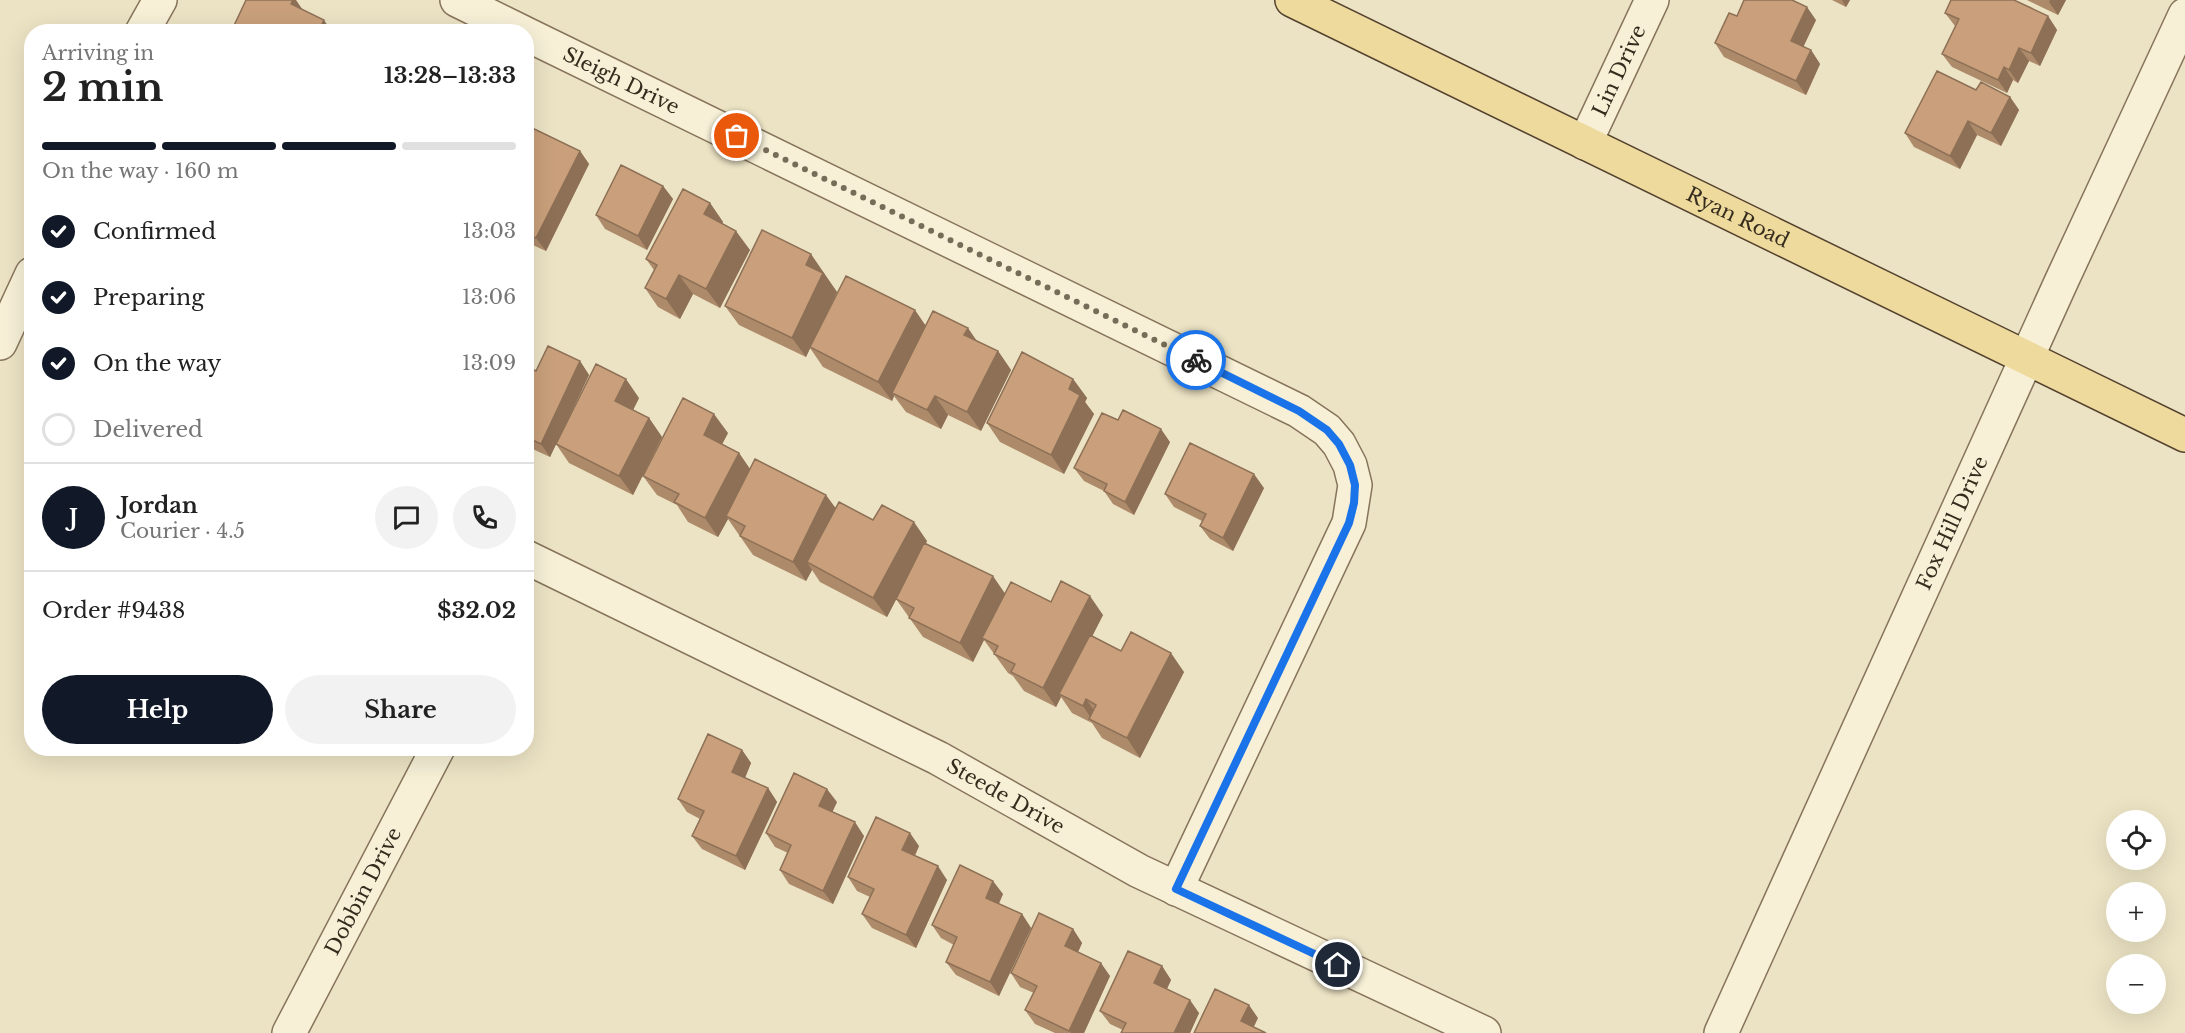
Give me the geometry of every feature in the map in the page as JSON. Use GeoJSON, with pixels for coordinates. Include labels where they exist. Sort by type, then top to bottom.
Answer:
{"type":"FeatureCollection","features":[{"type":"Feature","properties":{"kind":"main road","name":"Ryan Road"},"geometry":{"type":"LineString","coordinates":[[1292,0],[2185,435]]}},
{"type":"Feature","properties":{"kind":"street"},"geometry":{"type":"LineString","coordinates":[[146,24],[160,0]]}},
{"type":"Feature","properties":{"kind":"street"},"geometry":{"type":"LineString","coordinates":[[457,0],[506,24]]}},
{"type":"Feature","properties":{"kind":"street","name":"Lin Drive"},"geometry":{"type":"LineString","coordinates":[[1585,143],[1652,0]]}},
{"type":"Feature","properties":{"kind":"street","name":"Fox Hill Drive"},"geometry":{"type":"LineString","coordinates":[[1721,1033],[2026,358],[2185,15]]}},
{"type":"Feature","properties":{"kind":"street","name":"Sleigh Drive"},"geometry":{"type":"LineString","coordinates":[[534,38],[1299,411],[1327,430],[1339,444],[1350,465],[1355,485],[1354,503],[1349,523],[1176,889]]}},
{"type":"Feature","properties":{"kind":"street"},"geometry":{"type":"LineString","coordinates":[[0,343],[23,314]]}},
{"type":"Feature","properties":{"kind":"street","name":"Steede Drive"},"geometry":{"type":"LineString","coordinates":[[534,565],[938,758],[1103,852],[1176,889],[1484,1033]]}},
{"type":"Feature","properties":{"kind":"street","name":"Dobbin Drive"},"geometry":{"type":"LineString","coordinates":[[290,1033],[434,756]]}},
{"type":"Feature","properties":{"kind":"building"},"geometry":{"type":"Polygon","coordinates":[[[246,0],[293,0],[291,4],[324,20],[322,24],[235,24],[246,0]]]}},
{"type":"Feature","properties":{"kind":"building"},"geometry":{"type":"Polygon","coordinates":[[[1744,0],[1792,0],[1807,7],[1791,41],[1811,50],[1796,81],[1715,43],[1729,13],[1737,16],[1744,0]]]}},
{"type":"Feature","properties":{"kind":"building"},"geometry":{"type":"Polygon","coordinates":[[[1951,0],[2014,0],[2048,16],[2031,53],[2019,48],[2009,70],[2004,67],[1998,80],[1942,54],[1959,19],[1945,13],[1951,0]]]}},
{"type":"Feature","properties":{"kind":"building"},"geometry":{"type":"Polygon","coordinates":[[[1937,71],[1976,90],[1981,82],[2010,97],[1991,133],[1968,121],[1950,156],[1905,133],[1937,71]]]}},
{"type":"Feature","properties":{"kind":"building"},"geometry":{"type":"Polygon","coordinates":[[[534,129],[580,151],[536,238],[534,237],[534,129]]]}},
{"type":"Feature","properties":{"kind":"building"},"geometry":{"type":"Polygon","coordinates":[[[621,165],[663,186],[638,236],[596,215],[621,165]]]}},
{"type":"Feature","properties":{"kind":"building"},"geometry":{"type":"Polygon","coordinates":[[[683,189],[710,203],[704,214],[736,231],[706,289],[679,275],[666,299],[645,288],[657,265],[646,259],[683,189]]]}},
{"type":"Feature","properties":{"kind":"building"},"geometry":{"type":"Polygon","coordinates":[[[762,230],[811,254],[806,265],[823,273],[792,338],[725,306],[762,230]]]}},
{"type":"Feature","properties":{"kind":"building"},"geometry":{"type":"Polygon","coordinates":[[[846,276],[915,310],[878,382],[810,347],[846,276]]]}},
{"type":"Feature","properties":{"kind":"building"},"geometry":{"type":"Polygon","coordinates":[[[933,311],[968,328],[964,335],[998,351],[967,412],[935,396],[927,410],[892,393],[933,311]]]}},
{"type":"Feature","properties":{"kind":"building"},"geometry":{"type":"Polygon","coordinates":[[[548,346],[580,361],[541,444],[534,441],[534,370],[536,371],[548,346]]]}},
{"type":"Feature","properties":{"kind":"building"},"geometry":{"type":"Polygon","coordinates":[[[1022,352],[1073,379],[1069,389],[1080,395],[1051,455],[987,423],[1022,352]]]}},
{"type":"Feature","properties":{"kind":"building"},"geometry":{"type":"Polygon","coordinates":[[[596,364],[626,379],[615,401],[649,418],[619,476],[556,444],[596,364]]]}},
{"type":"Feature","properties":{"kind":"building"},"geometry":{"type":"Polygon","coordinates":[[[683,398],[714,414],[704,435],[739,453],[705,518],[674,502],[679,494],[643,476],[683,398]]]}},
{"type":"Feature","properties":{"kind":"building"},"geometry":{"type":"Polygon","coordinates":[[[1123,410],[1161,429],[1125,502],[1104,491],[1107,484],[1074,468],[1102,413],[1118,420],[1123,410]]]}},
{"type":"Feature","properties":{"kind":"building"},"geometry":{"type":"Polygon","coordinates":[[[1190,443],[1254,474],[1223,538],[1200,526],[1206,514],[1165,494],[1190,443]]]}},
{"type":"Feature","properties":{"kind":"building"},"geometry":{"type":"Polygon","coordinates":[[[755,459],[826,495],[793,562],[740,536],[745,526],[726,516],[755,459]]]}},
{"type":"Feature","properties":{"kind":"building"},"geometry":{"type":"Polygon","coordinates":[[[839,502],[873,520],[882,505],[914,522],[873,598],[807,562],[839,502]]]}},
{"type":"Feature","properties":{"kind":"building"},"geometry":{"type":"Polygon","coordinates":[[[924,543],[993,576],[960,643],[909,618],[914,608],[896,599],[924,543]]]}},
{"type":"Feature","properties":{"kind":"building"},"geometry":{"type":"Polygon","coordinates":[[[1061,581],[1090,596],[1043,688],[1011,672],[1015,664],[994,654],[998,646],[982,638],[1011,582],[1051,602],[1061,581]]]}},
{"type":"Feature","properties":{"kind":"building"},"geometry":{"type":"Polygon","coordinates":[[[1131,632],[1171,653],[1127,738],[1089,719],[1096,705],[1086,699],[1083,706],[1059,694],[1090,635],[1121,651],[1131,632]]]}},
{"type":"Feature","properties":{"kind":"building"},"geometry":{"type":"Polygon","coordinates":[[[708,734],[742,750],[732,772],[768,788],[736,856],[692,836],[704,811],[678,799],[708,734]]]}},
{"type":"Feature","properties":{"kind":"building"},"geometry":{"type":"Polygon","coordinates":[[[794,773],[827,789],[819,806],[855,822],[823,891],[780,870],[791,845],[766,833],[794,773]]]}},
{"type":"Feature","properties":{"kind":"building"},"geometry":{"type":"Polygon","coordinates":[[[876,817],[910,833],[902,850],[938,866],[906,935],[862,914],[874,889],[848,877],[876,817]]]}},
{"type":"Feature","properties":{"kind":"building"},"geometry":{"type":"Polygon","coordinates":[[[960,865],[993,881],[986,898],[1022,914],[990,982],[946,962],[957,937],[932,925],[960,865]]]}},
{"type":"Feature","properties":{"kind":"building"},"geometry":{"type":"Polygon","coordinates":[[[1039,913],[1073,929],[1065,946],[1101,963],[1069,1031],[1025,1010],[1037,986],[1011,973],[1039,913]]]}},
{"type":"Feature","properties":{"kind":"building"},"geometry":{"type":"Polygon","coordinates":[[[1128,951],[1162,966],[1154,983],[1190,1000],[1174,1033],[1121,1033],[1126,1023],[1100,1011],[1128,951]]]}},
{"type":"Feature","properties":{"kind":"building"},"geometry":{"type":"Polygon","coordinates":[[[1215,989],[1249,1005],[1241,1021],[1266,1033],[1194,1033],[1215,989]]]}},
{"type":"Feature","properties":{"kind":"way so far"},"geometry":{"type":"LineString","coordinates":[[737,136],[1196,360]]}},
{"type":"Feature","properties":{"kind":"route"},"geometry":{"type":"LineString","coordinates":[[1196,360],[1299,411],[1327,430],[1339,444],[1350,465],[1355,485],[1354,503],[1349,523],[1176,889],[1338,965]]}}]}
